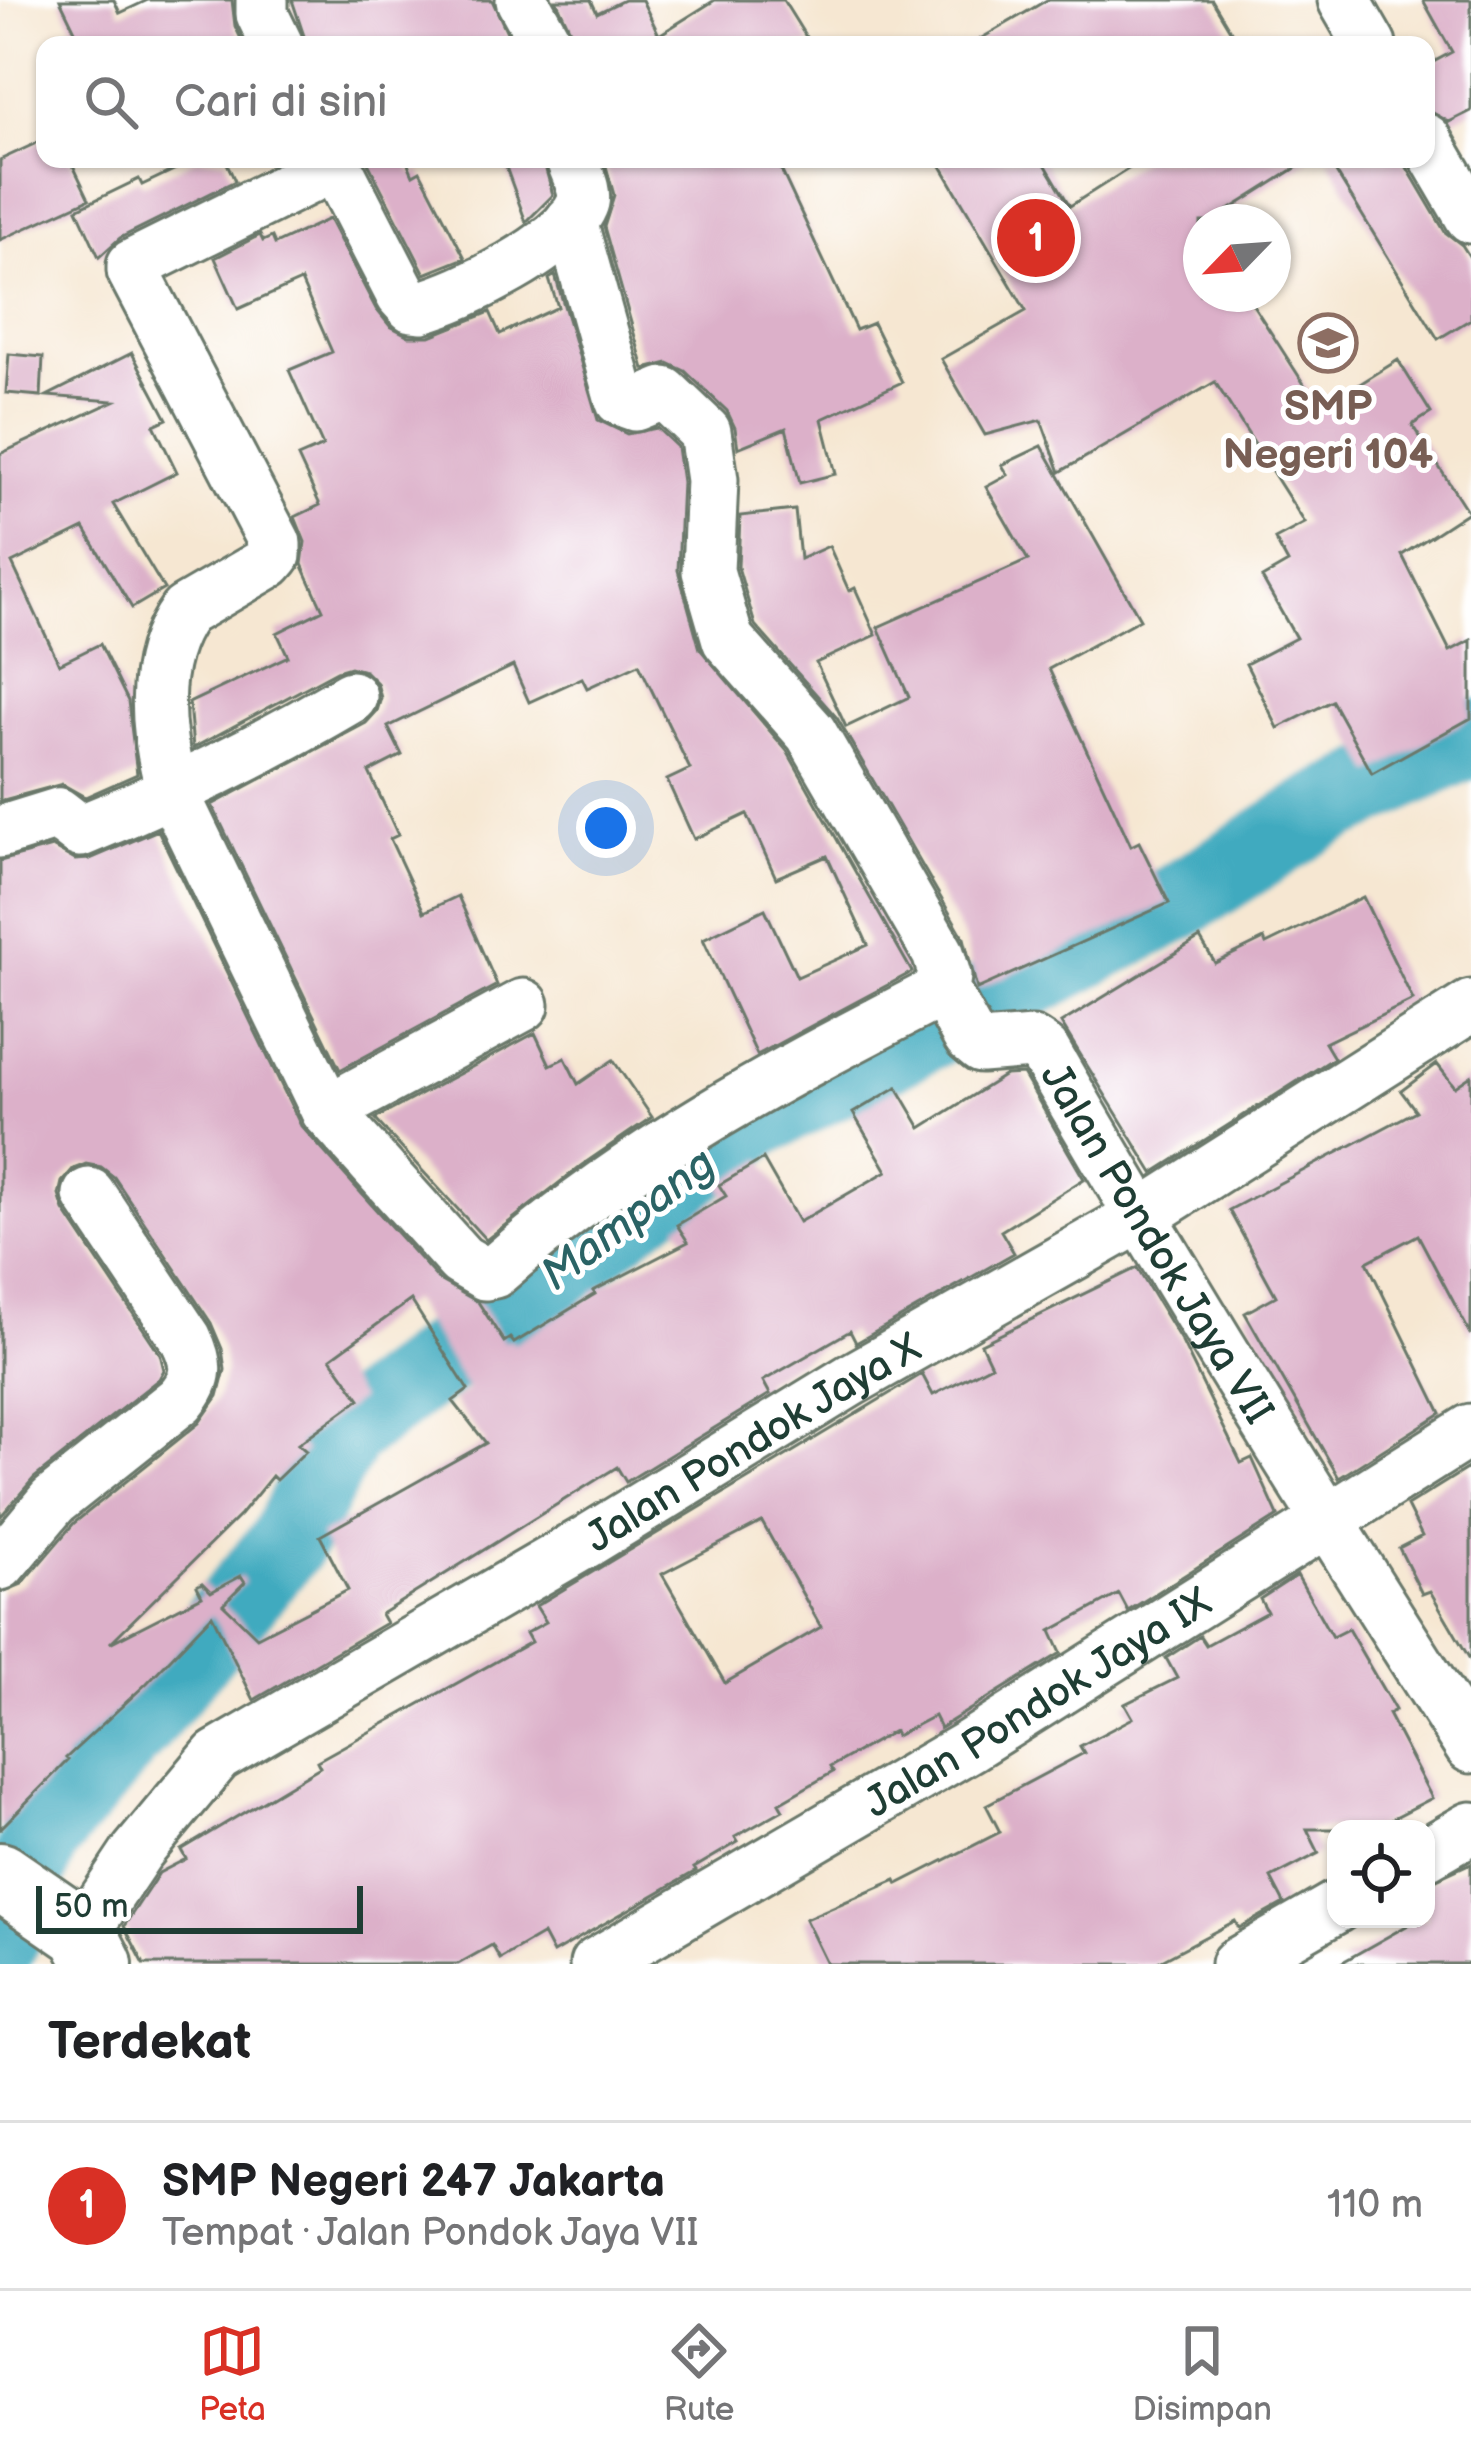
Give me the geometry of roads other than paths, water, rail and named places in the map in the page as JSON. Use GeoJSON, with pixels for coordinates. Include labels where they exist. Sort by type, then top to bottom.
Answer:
{"type":"FeatureCollection","features":[{"type":"Feature","properties":{"kind":"street"},"geometry":{"type":"LineString","coordinates":[[262,0],[262,14],[273,36]]}},
{"type":"Feature","properties":{"kind":"street"},"geometry":{"type":"LineString","coordinates":[[522,0],[543,36]]}},
{"type":"Feature","properties":{"kind":"street"},"geometry":{"type":"LineString","coordinates":[[1344,0],[1365,36]]}},
{"type":"Feature","properties":{"kind":"street"},"geometry":{"type":"LineString","coordinates":[[1435,156],[1471,218]]}},
{"type":"Feature","properties":{"kind":"street"},"geometry":{"type":"LineString","coordinates":[[322,168],[133,265],[134,277],[275,543],[269,562],[185,611],[168,643],[158,703],[160,749],[173,794],[327,1111],[461,1260],[485,1274],[494,1273],[682,1132],[803,1060],[954,1010],[938,953],[823,752],[728,640],[708,571],[712,480],[705,432],[664,394],[628,405],[621,400],[571,221]]}},
{"type":"Feature","properties":{"kind":"street"},"geometry":{"type":"LineString","coordinates":[[337,168],[412,306],[433,304],[520,261],[571,221],[584,196],[575,168]]}},
{"type":"Feature","properties":{"kind":"street"},"geometry":{"type":"LineString","coordinates":[[0,832],[58,814],[80,831],[173,794],[276,742],[350,697]]}},
{"type":"Feature","properties":{"kind":"street"},"geometry":{"type":"LineString","coordinates":[[327,1111],[523,1005]]}},
{"type":"Feature","properties":{"kind":"street","name":"Jalan Pondok Jaya X"},"geometry":{"type":"LineString","coordinates":[[58,1920],[137,1852],[218,1756],[505,1590],[851,1380],[1139,1217],[1471,1006]]}},
{"type":"Feature","properties":{"kind":"street","name":"Jalan Pondok Jaya VII"},"geometry":{"type":"LineString","coordinates":[[954,1010],[980,1047],[1032,1043],[1044,1051],[1139,1217],[1326,1522],[1471,1747]]}},
{"type":"Feature","properties":{"kind":"street"},"geometry":{"type":"LineString","coordinates":[[0,1564],[53,1501],[181,1400],[195,1383],[197,1361],[186,1339],[89,1194]]}},
{"type":"Feature","properties":{"kind":"street","name":"Jalan Pondok Jaya IX"},"geometry":{"type":"LineString","coordinates":[[596,1964],[971,1745],[1471,1430]]}},
{"type":"Feature","properties":{"kind":"street"},"geometry":{"type":"LineString","coordinates":[[1435,1849],[1471,1828]]}},
{"type":"Feature","properties":{"kind":"street"},"geometry":{"type":"LineString","coordinates":[[1238,1964],[1327,1911]]}},
{"type":"Feature","properties":{"kind":"waterway","name":"Mampang"},"geometry":{"type":"LineString","coordinates":[[0,1941],[41,1838],[286,1544],[343,1433],[757,1120],[1173,905],[1320,811],[1471,738]]}},
{"type":"Feature","properties":{"kind":"place","name":"SMP Negeri 247 Jakarta"},"geometry":{"type":"Point","coordinates":[1036,238]}},
{"type":"Feature","properties":{"kind":"place","name":"SMP Negeri 104"},"geometry":{"type":"Point","coordinates":[1328,343]}}]}
